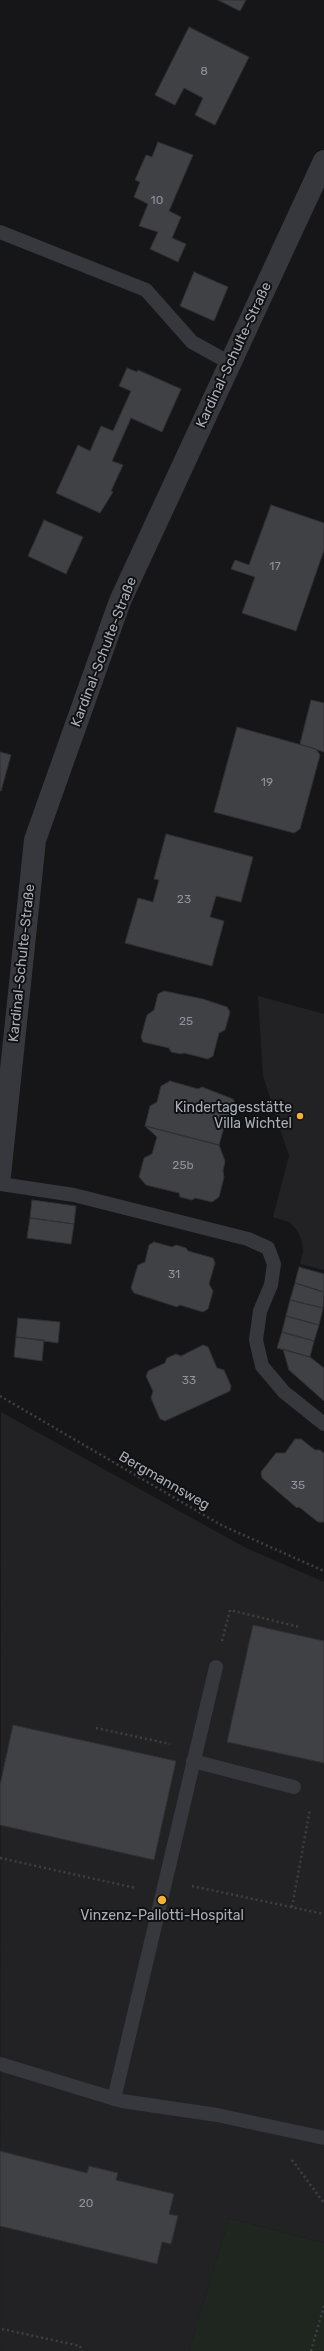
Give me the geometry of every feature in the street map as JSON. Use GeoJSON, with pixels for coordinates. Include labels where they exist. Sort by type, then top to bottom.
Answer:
{"type":"FeatureCollection","features":[{"type":"Feature","properties":{"kind":"street","name":"Kardinal-Schulte-Straße"},"geometry":{"type":"LineString","coordinates":[[0,1175],[36,840],[120,601],[324,161]]}},
{"type":"Feature","properties":{"kind":"lane"},"geometry":{"type":"LineString","coordinates":[[0,232],[146,290],[192,342],[230,363]]}},
{"type":"Feature","properties":{"kind":"lane"},"geometry":{"type":"LineString","coordinates":[[0,1184],[74,1195],[248,1239],[268,1248],[274,1264],[271,1285],[260,1311],[256,1340],[262,1366],[284,1392],[324,1424]]}},
{"type":"Feature","properties":{"kind":"lane"},"geometry":{"type":"LineString","coordinates":[[114,2099],[194,1755],[216,1668]]}},
{"type":"Feature","properties":{"kind":"lane"},"geometry":{"type":"LineString","coordinates":[[194,1755],[294,1787]]}},
{"type":"Feature","properties":{"kind":"lane"},"geometry":{"type":"LineString","coordinates":[[0,2064],[114,2099],[217,2115],[324,2138]]}},
{"type":"Feature","properties":{"kind":"path","name":"Bergmannsweg"},"geometry":{"type":"LineString","coordinates":[[0,1396],[221,1525],[324,1571]]}},
{"type":"Feature","properties":{"kind":"path"},"geometry":{"type":"LineString","coordinates":[[216,1668],[230,1610],[299,1626]]}},
{"type":"Feature","properties":{"kind":"path"},"geometry":{"type":"LineString","coordinates":[[96,1728],[194,1755]]}},
{"type":"Feature","properties":{"kind":"path"},"geometry":{"type":"LineString","coordinates":[[292,1907],[310,1806]]}},
{"type":"Feature","properties":{"kind":"path"},"geometry":{"type":"LineString","coordinates":[[0,1858],[162,1894]]}},
{"type":"Feature","properties":{"kind":"path"},"geometry":{"type":"LineString","coordinates":[[165,1880],[324,1914]]}},
{"type":"Feature","properties":{"kind":"path"},"geometry":{"type":"LineString","coordinates":[[268,2126],[324,2203]]}},
{"type":"Feature","properties":{"kind":"path"},"geometry":{"type":"LineString","coordinates":[[311,2351],[324,2306]]}},
{"type":"Feature","properties":{"kind":"path"},"geometry":{"type":"LineString","coordinates":[[2,2329],[80,2346],[82,2351]]}},
{"type":"Feature","properties":{"kind":"shaded area","name":"Kindertagesstätte Villa Wichtel"},"geometry":{"type":"Polygon","coordinates":[[[258,996],[324,1014],[324,1270],[300,1264],[303,1252],[302,1241],[297,1230],[289,1222],[273,1217],[289,1156],[263,1076],[258,996]]]}},
{"type":"Feature","properties":{"kind":"shaded area","name":"Vinzenz-Pallotti-Hospital"},"geometry":{"type":"Polygon","coordinates":[[[1,1412],[244,1547],[324,1582],[324,2243],[229,2218],[189,2351],[0,2351],[1,1412]]]}},
{"type":"Feature","properties":{"kind":"shaded area"},"geometry":{"type":"Polygon","coordinates":[[[229,2218],[324,2243],[324,2351],[189,2351],[229,2218]]]}},
{"type":"Feature","properties":{"kind":"building"},"geometry":{"type":"Polygon","coordinates":[[[218,0],[246,0],[240,11],[218,0]]]}},
{"type":"Feature","properties":{"kind":"building"},"geometry":{"type":"Polygon","coordinates":[[[189,27],[249,57],[215,125],[195,115],[203,98],[184,88],[175,105],[155,95],[189,27]]]}},
{"type":"Feature","properties":{"kind":"building"},"geometry":{"type":"Polygon","coordinates":[[[158,142],[193,155],[169,211],[181,217],[172,238],[186,244],[178,262],[150,249],[158,232],[139,226],[148,204],[134,197],[140,182],[135,180],[146,155],[152,157],[158,142]]]}},
{"type":"Feature","properties":{"kind":"building"},"geometry":{"type":"Polygon","coordinates":[[[194,272],[228,287],[214,321],[180,306],[194,272]]]}},
{"type":"Feature","properties":{"kind":"building"},"geometry":{"type":"Polygon","coordinates":[[[127,368],[137,372],[138,370],[181,389],[162,432],[131,418],[112,461],[123,465],[111,491],[113,492],[100,513],[56,493],[78,445],[90,451],[101,426],[113,431],[131,391],[119,386],[127,368]]]}},
{"type":"Feature","properties":{"kind":"building"},"geometry":{"type":"Polygon","coordinates":[[[271,505],[324,523],[324,550],[296,631],[242,613],[255,577],[231,569],[235,560],[249,565],[271,505]]]}},
{"type":"Feature","properties":{"kind":"building"},"geometry":{"type":"Polygon","coordinates":[[[44,520],[83,537],[66,574],[28,556],[44,520]]]}},
{"type":"Feature","properties":{"kind":"building"},"geometry":{"type":"Polygon","coordinates":[[[311,700],[324,703],[324,752],[300,744],[311,700]]]}},
{"type":"Feature","properties":{"kind":"building"},"geometry":{"type":"Polygon","coordinates":[[[237,727],[316,749],[320,755],[300,829],[294,833],[214,812],[237,727]]]}},
{"type":"Feature","properties":{"kind":"building"},"geometry":{"type":"Polygon","coordinates":[[[0,752],[11,755],[1,791],[0,791],[0,752]]]}},
{"type":"Feature","properties":{"kind":"building"},"geometry":{"type":"Polygon","coordinates":[[[166,834],[253,857],[241,902],[216,896],[210,917],[224,921],[212,966],[125,943],[138,898],[153,902],[159,880],[154,879],[166,834]]]}},
{"type":"Feature","properties":{"kind":"building"},"geometry":{"type":"Polygon","coordinates":[[[164,991],[203,999],[227,1007],[230,1012],[225,1030],[219,1033],[213,1056],[208,1059],[184,1053],[181,1054],[171,1052],[169,1048],[143,1042],[141,1037],[147,1015],[154,1010],[158,994],[164,991]]]}},
{"type":"Feature","properties":{"kind":"building"},"geometry":{"type":"Polygon","coordinates":[[[170,1081],[198,1089],[202,1087],[233,1099],[236,1105],[233,1119],[224,1127],[219,1145],[145,1126],[150,1106],[157,1102],[161,1086],[170,1081]]]}},
{"type":"Feature","properties":{"kind":"building"},"geometry":{"type":"Polygon","coordinates":[[[145,1126],[219,1145],[225,1161],[223,1171],[224,1177],[219,1197],[212,1202],[195,1198],[192,1200],[180,1197],[179,1193],[146,1185],[139,1177],[144,1158],[152,1154],[157,1137],[145,1126]]]}},
{"type":"Feature","properties":{"kind":"building"},"geometry":{"type":"Polygon","coordinates":[[[32,1200],[76,1206],[74,1224],[30,1218],[32,1200]]]}},
{"type":"Feature","properties":{"kind":"building"},"geometry":{"type":"Polygon","coordinates":[[[30,1218],[74,1224],[71,1244],[27,1238],[30,1218]]]}},
{"type":"Feature","properties":{"kind":"building"},"geometry":{"type":"Polygon","coordinates":[[[154,1242],[172,1247],[176,1245],[186,1248],[188,1251],[213,1258],[215,1263],[209,1284],[213,1291],[208,1309],[203,1312],[180,1305],[177,1307],[134,1293],[131,1288],[138,1265],[145,1262],[149,1245],[154,1242]]]}},
{"type":"Feature","properties":{"kind":"building"},"geometry":{"type":"Polygon","coordinates":[[[299,1267],[324,1274],[324,1292],[295,1283],[299,1267]]]}},
{"type":"Feature","properties":{"kind":"building"},"geometry":{"type":"Polygon","coordinates":[[[295,1283],[324,1292],[323,1308],[290,1300],[295,1283]]]}},
{"type":"Feature","properties":{"kind":"building"},"geometry":{"type":"Polygon","coordinates":[[[290,1300],[323,1308],[319,1325],[286,1316],[290,1300]]]}},
{"type":"Feature","properties":{"kind":"building"},"geometry":{"type":"Polygon","coordinates":[[[286,1316],[319,1325],[314,1341],[282,1332],[286,1316]]]}},
{"type":"Feature","properties":{"kind":"building"},"geometry":{"type":"Polygon","coordinates":[[[18,1318],[60,1322],[58,1343],[16,1337],[18,1318]]]}},
{"type":"Feature","properties":{"kind":"building"},"geometry":{"type":"Polygon","coordinates":[[[282,1332],[314,1341],[310,1357],[277,1348],[282,1332]]]}},
{"type":"Feature","properties":{"kind":"building"},"geometry":{"type":"Polygon","coordinates":[[[16,1337],[44,1340],[42,1361],[14,1357],[16,1337]]]}},
{"type":"Feature","properties":{"kind":"building"},"geometry":{"type":"Polygon","coordinates":[[[203,1345],[208,1347],[217,1368],[224,1370],[231,1386],[230,1391],[165,1421],[160,1419],[151,1398],[153,1391],[146,1376],[148,1371],[165,1363],[167,1358],[176,1354],[181,1356],[203,1345]]]}},
{"type":"Feature","properties":{"kind":"building"},"geometry":{"type":"Polygon","coordinates":[[[283,1349],[310,1357],[324,1368],[324,1401],[289,1370],[283,1349]]]}},
{"type":"Feature","properties":{"kind":"building"},"geometry":{"type":"Polygon","coordinates":[[[295,1439],[301,1439],[315,1450],[320,1450],[324,1453],[324,1522],[318,1522],[299,1507],[297,1508],[262,1478],[261,1472],[276,1453],[285,1453],[295,1439]]]}},
{"type":"Feature","properties":{"kind":"building"},"geometry":{"type":"Polygon","coordinates":[[[253,1625],[324,1641],[324,1763],[227,1742],[253,1625]]]}},
{"type":"Feature","properties":{"kind":"building"},"geometry":{"type":"Polygon","coordinates":[[[13,1725],[176,1761],[154,1860],[0,1825],[0,1785],[13,1725]]]}},
{"type":"Feature","properties":{"kind":"building"},"geometry":{"type":"Polygon","coordinates":[[[0,2151],[87,2173],[89,2166],[118,2173],[116,2180],[174,2194],[169,2214],[178,2216],[171,2244],[162,2242],[157,2264],[0,2226],[0,2151]]]}},
{"type":"Feature","properties":{"kind":"place","name":"Kindertagesstätte Villa Wichtel"},"geometry":{"type":"Point","coordinates":[300,1116]}},
{"type":"Feature","properties":{"kind":"place","name":"Vinzenz-Pallotti-Hospital"},"geometry":{"type":"Point","coordinates":[162,1900]}}]}
